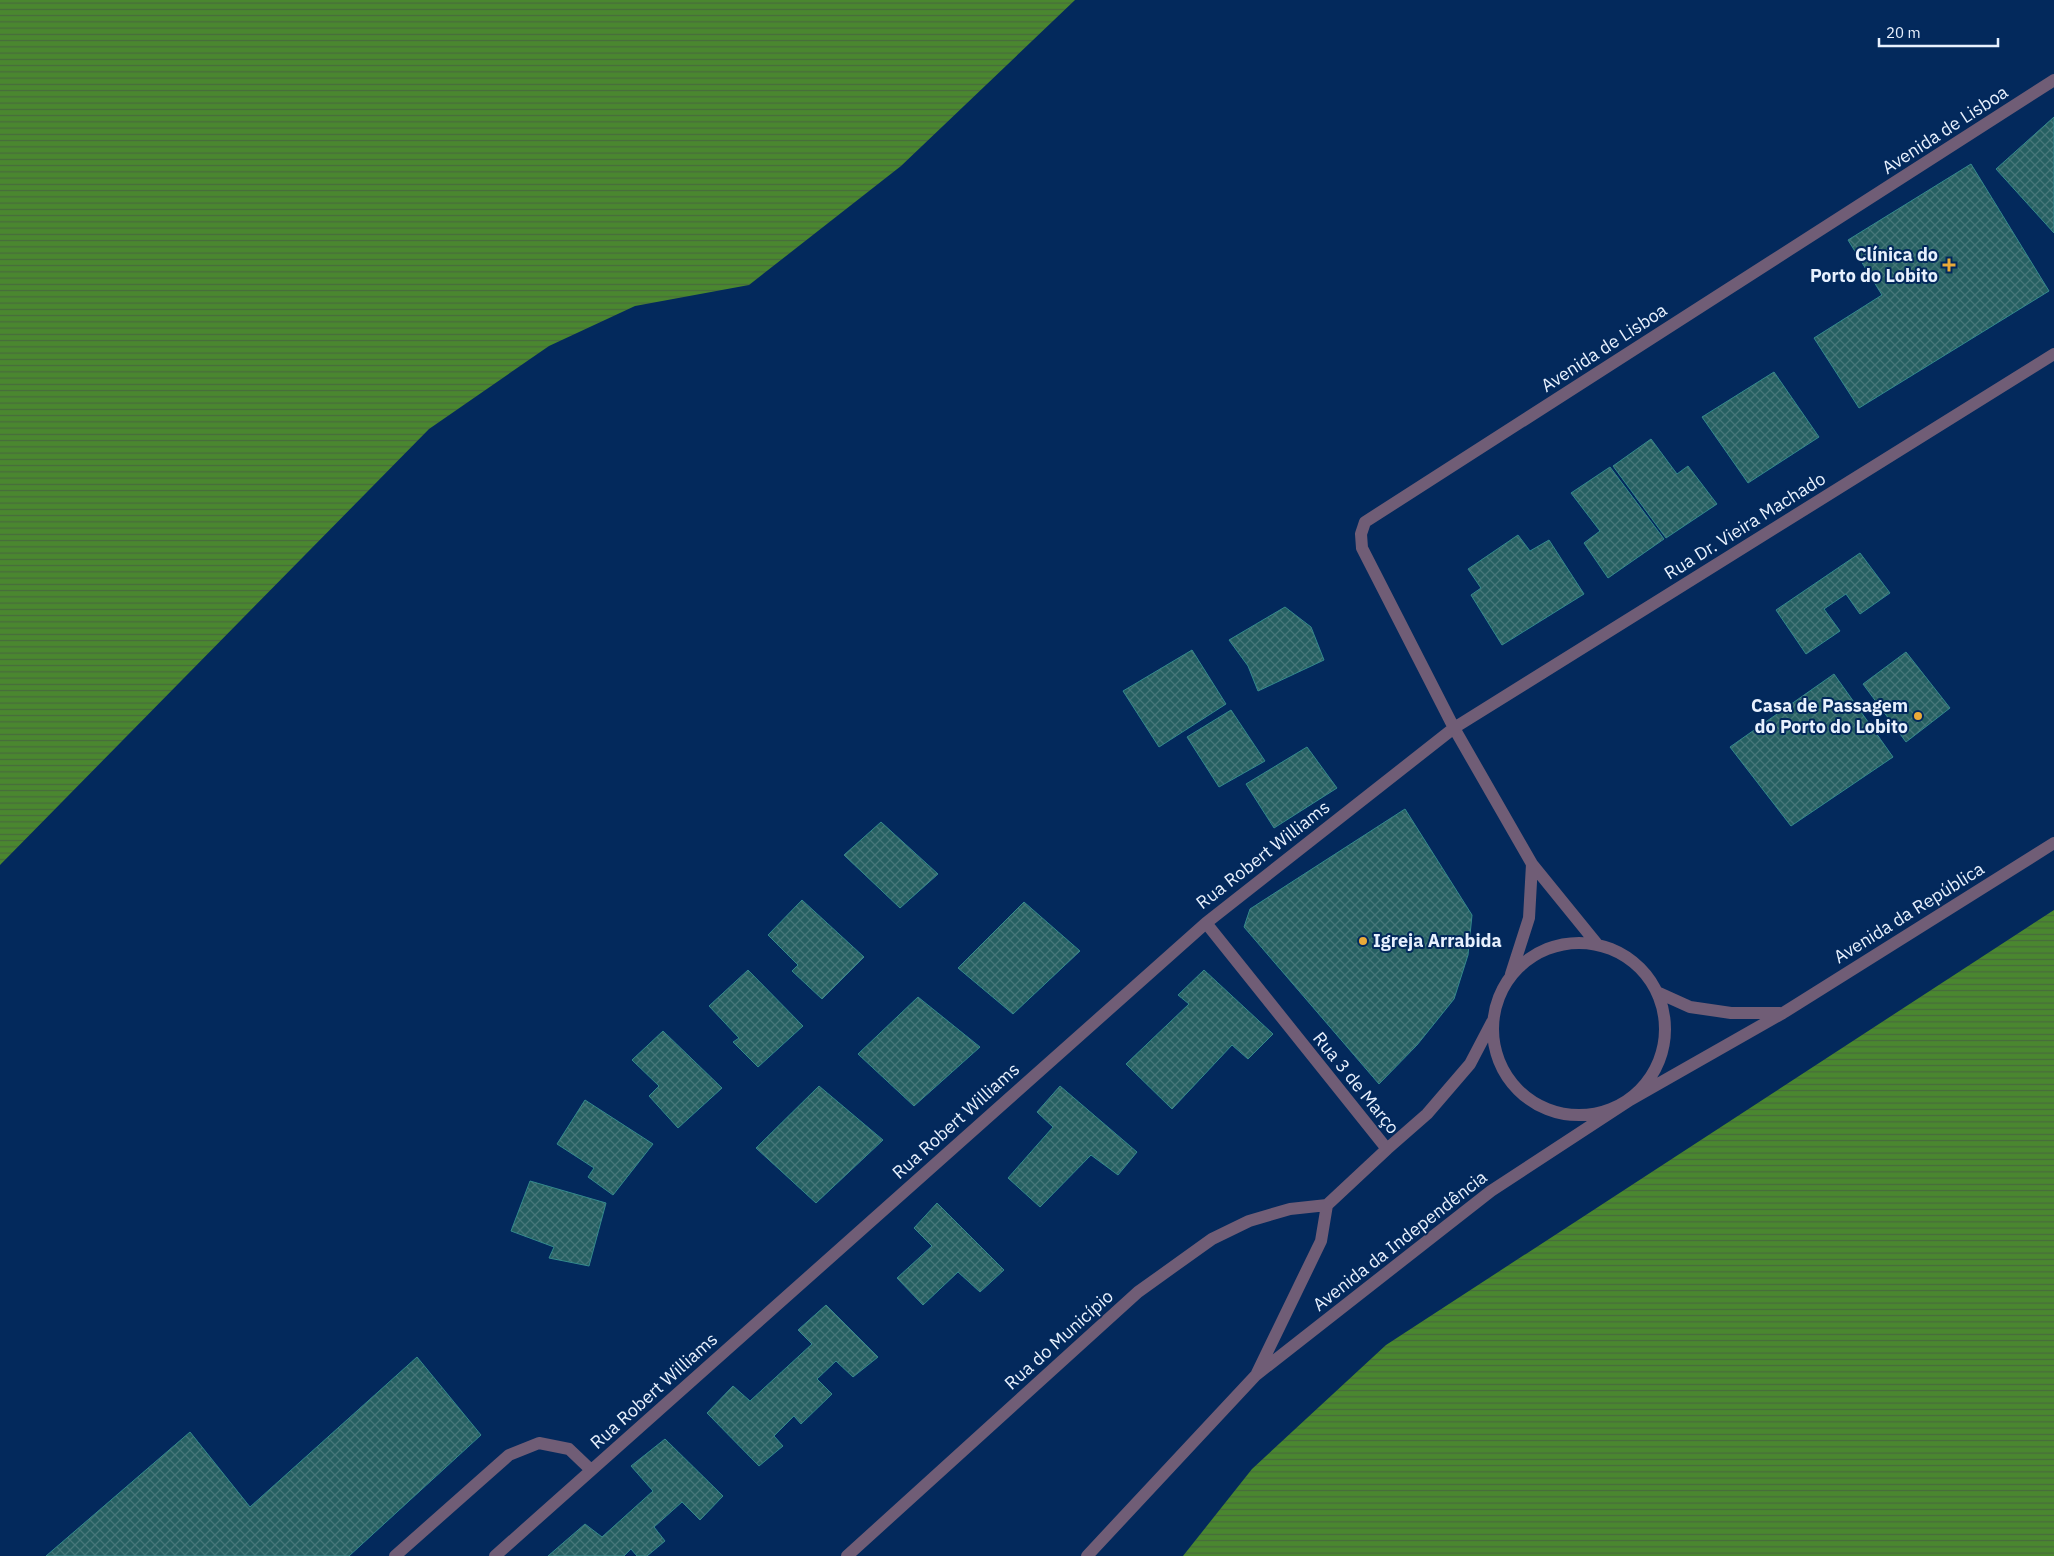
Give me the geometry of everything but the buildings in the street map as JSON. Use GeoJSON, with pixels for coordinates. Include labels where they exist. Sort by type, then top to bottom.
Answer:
{"type":"FeatureCollection","features":[{"type":"Feature","properties":{"kind":"street","name":"Avenida de Lisboa"},"geometry":{"type":"LineString","coordinates":[[1454,728],[1362,548],[1361,534],[1365,522],[2054,80]]}},
{"type":"Feature","properties":{"kind":"street","name":"Rua Dr. Vieira Machado"},"geometry":{"type":"LineString","coordinates":[[1454,728],[2054,354]]}},
{"type":"Feature","properties":{"kind":"street"},"geometry":{"type":"LineString","coordinates":[[1454,728],[1532,864],[1597,944]]}},
{"type":"Feature","properties":{"kind":"street","name":"Rua Robert Williams"},"geometry":{"type":"LineString","coordinates":[[495,1556],[1206,923],[1454,728]]}},
{"type":"Feature","properties":{"kind":"street","name":"Avenida da República"},"geometry":{"type":"LineString","coordinates":[[1783,1012],[2054,843]]}},
{"type":"Feature","properties":{"kind":"street"},"geometry":{"type":"LineString","coordinates":[[1387,1149],[1427,1114],[1470,1064],[1492,1022],[1498,997],[1510,976],[1528,918],[1532,864]]}},
{"type":"Feature","properties":{"kind":"street","name":"Rua 3 de Março"},"geometry":{"type":"LineString","coordinates":[[1206,923],[1387,1149],[1327,1205]]}},
{"type":"Feature","properties":{"kind":"street"},"geometry":{"type":"LineString","coordinates":[[1492,1022],[1495,1050],[1506,1075],[1524,1096],[1549,1110],[1576,1115],[1603,1112],[1630,1100],[1650,1079],[1664,1052],[1667,1022],[1659,993],[1644,970],[1623,953],[1597,944],[1573,942],[1549,947],[1528,958],[1510,976]]}},
{"type":"Feature","properties":{"kind":"street"},"geometry":{"type":"LineString","coordinates":[[1659,993],[1690,1007],[1731,1012],[1783,1012]]}},
{"type":"Feature","properties":{"kind":"street","name":"Avenida da Independência"},"geometry":{"type":"LineString","coordinates":[[1087,1556],[1256,1375],[1491,1191],[1630,1100],[1783,1012]]}},
{"type":"Feature","properties":{"kind":"street"},"geometry":{"type":"LineString","coordinates":[[1256,1375],[1321,1241],[1327,1205]]}},
{"type":"Feature","properties":{"kind":"street","name":"Rua do Município"},"geometry":{"type":"LineString","coordinates":[[847,1556],[1138,1292],[1212,1240],[1249,1221],[1290,1209],[1327,1205]]}},
{"type":"Feature","properties":{"kind":"street"},"geometry":{"type":"LineString","coordinates":[[395,1556],[509,1455],[539,1443],[569,1449],[591,1470]]}},
{"type":"Feature","properties":{"kind":"shaded area"},"geometry":{"type":"Polygon","coordinates":[[[0,0],[1075,0],[901,166],[749,285],[635,306],[549,346],[429,429],[0,865],[0,0]]]}},
{"type":"Feature","properties":{"kind":"shaded area"},"geometry":{"type":"Polygon","coordinates":[[[2054,910],[2054,1556],[1183,1556],[1252,1469],[1386,1345],[2054,910]]]}},
{"type":"Feature","properties":{"kind":"place","name":"Clínica do Porto do Lobito"},"geometry":{"type":"Point","coordinates":[1949,265]}},
{"type":"Feature","properties":{"kind":"place","name":"Casa de Passagem do Porto do Lobito"},"geometry":{"type":"Point","coordinates":[1918,716]}},
{"type":"Feature","properties":{"kind":"place","name":"Igreja Arrabida"},"geometry":{"type":"Point","coordinates":[1363,941]}}]}
